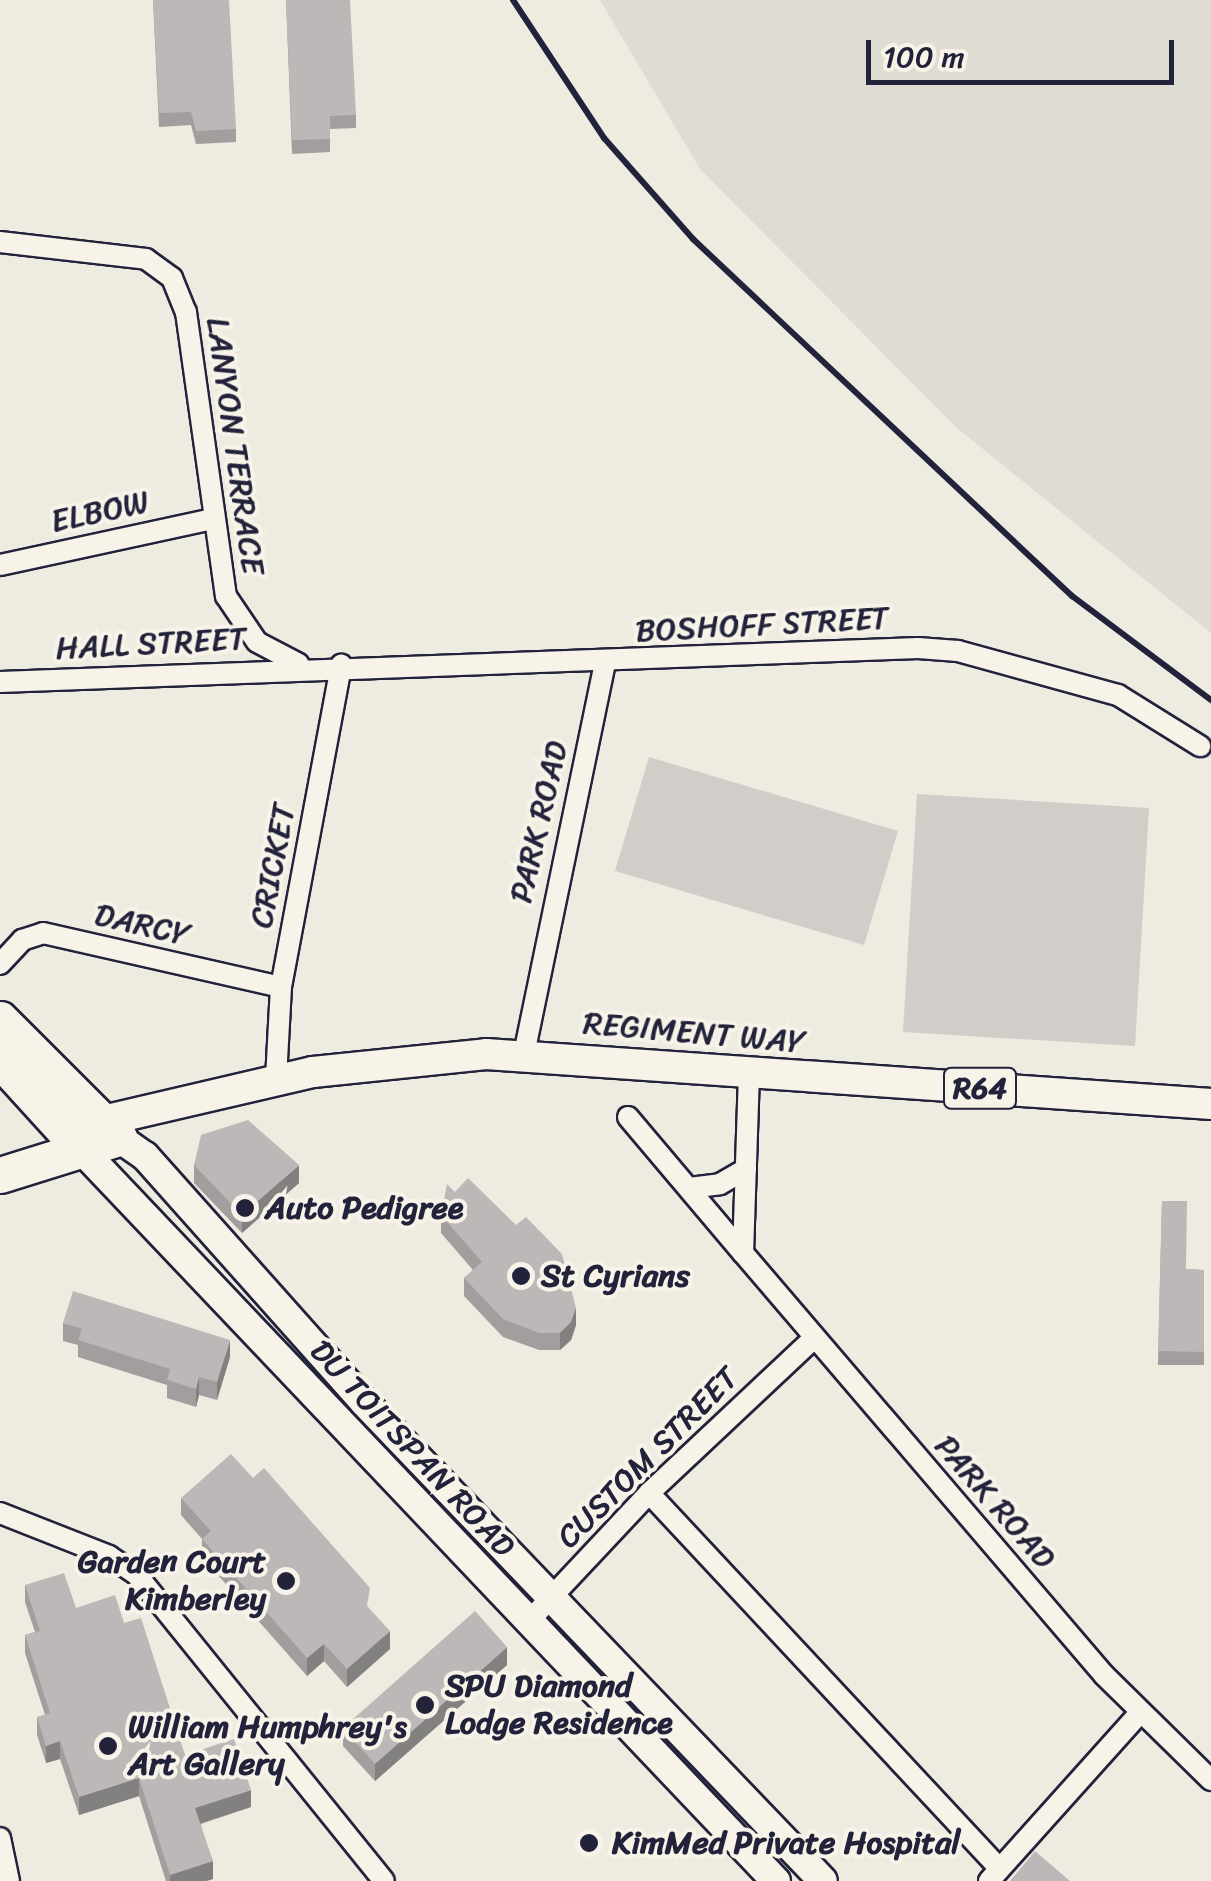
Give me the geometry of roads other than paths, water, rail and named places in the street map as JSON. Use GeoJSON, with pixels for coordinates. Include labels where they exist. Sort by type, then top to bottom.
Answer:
{"type":"FeatureCollection","features":[{"type":"Feature","properties":{"kind":"highway","name":"DU TOITSPAN ROAD"},"geometry":{"type":"LineString","coordinates":[[0,1020],[91,1136]]}},
{"type":"Feature","properties":{"kind":"highway","name":"DU TOITSPAN ROAD"},"geometry":{"type":"LineString","coordinates":[[0,1060],[91,1136]]}},
{"type":"Feature","properties":{"kind":"highway"},"geometry":{"type":"LineString","coordinates":[[0,1152],[91,1136]]}},
{"type":"Feature","properties":{"kind":"highway"},"geometry":{"type":"LineString","coordinates":[[0,1175],[91,1136]]}},
{"type":"Feature","properties":{"kind":"main road","name":"REGIMENT WAY"},"geometry":{"type":"LineString","coordinates":[[91,1136],[176,1106],[276,1079],[398,1059],[524,1054],[1211,1104]]}},
{"type":"Feature","properties":{"kind":"street","name":"LANYON TERRACE"},"geometry":{"type":"LineString","coordinates":[[0,242],[157,263],[172,278],[186,312],[212,519],[236,618],[269,650],[306,666]]}},
{"type":"Feature","properties":{"kind":"street","name":"ELBOW"},"geometry":{"type":"LineString","coordinates":[[0,565],[212,519]]}},
{"type":"Feature","properties":{"kind":"street","name":"BOSHOFF STREET"},"geometry":{"type":"LineString","coordinates":[[306,666],[958,651],[1118,695],[1200,746]]}},
{"type":"Feature","properties":{"kind":"street","name":"PARK ROAD"},"geometry":{"type":"LineString","coordinates":[[524,1054],[605,662]]}},
{"type":"Feature","properties":{"kind":"street","name":"CRICKET"},"geometry":{"type":"LineString","coordinates":[[276,1079],[281,988],[341,665]]}},
{"type":"Feature","properties":{"kind":"street","name":"HALL STREET"},"geometry":{"type":"LineString","coordinates":[[0,682],[306,666]]}},
{"type":"Feature","properties":{"kind":"street","name":"DARCY"},"geometry":{"type":"LineString","coordinates":[[0,964],[22,940],[43,934],[281,988]]}},
{"type":"Feature","properties":{"kind":"street"},"geometry":{"type":"LineString","coordinates":[[743,1254],[749,1073]]}},
{"type":"Feature","properties":{"kind":"street","name":"PARK ROAD"},"geometry":{"type":"LineString","coordinates":[[628,1117],[813,1339],[1138,1714],[1211,1780]]}},
{"type":"Feature","properties":{"kind":"street","name":"DU TOITSPAN ROAD"},"geometry":{"type":"LineString","coordinates":[[91,1136],[145,1156],[364,1402],[823,1881]]}},
{"type":"Feature","properties":{"kind":"street","name":"DU TOITSPAN ROAD"},"geometry":{"type":"LineString","coordinates":[[91,1136],[528,1622],[776,1881]]}},
{"type":"Feature","properties":{"kind":"street"},"geometry":{"type":"LineString","coordinates":[[689,1188],[720,1184],[746,1169]]}},
{"type":"Feature","properties":{"kind":"street","name":"CUSTOM STREET"},"geometry":{"type":"LineString","coordinates":[[528,1622],[649,1493],[813,1339]]}},
{"type":"Feature","properties":{"kind":"street"},"geometry":{"type":"LineString","coordinates":[[649,1493],[995,1875],[1138,1714]]}},
{"type":"Feature","properties":{"kind":"street"},"geometry":{"type":"LineString","coordinates":[[0,1513],[109,1556],[137,1574],[384,1881]]}},
{"type":"Feature","properties":{"kind":"street"},"geometry":{"type":"LineString","coordinates":[[0,1838],[8,1881]]}},
{"type":"Feature","properties":{"kind":"railway"},"geometry":{"type":"LineString","coordinates":[[513,0],[604,138],[693,239],[1072,596],[1211,700]]}},
{"type":"Feature","properties":{"kind":"place","name":"Auto Pedigree"},"geometry":{"type":"Point","coordinates":[245,1208]}},
{"type":"Feature","properties":{"kind":"place","name":"St Cyrians"},"geometry":{"type":"Point","coordinates":[521,1276]}},
{"type":"Feature","properties":{"kind":"place","name":"Garden Court Kimberley"},"geometry":{"type":"Point","coordinates":[286,1581]}},
{"type":"Feature","properties":{"kind":"place","name":"SPU Diamond Lodge Residence"},"geometry":{"type":"Point","coordinates":[425,1705]}},
{"type":"Feature","properties":{"kind":"place","name":"William Humphrey's Art Gallery"},"geometry":{"type":"Point","coordinates":[108,1746]}},
{"type":"Feature","properties":{"kind":"place","name":"KimMed Private Hospital"},"geometry":{"type":"Point","coordinates":[589,1843]}}]}
